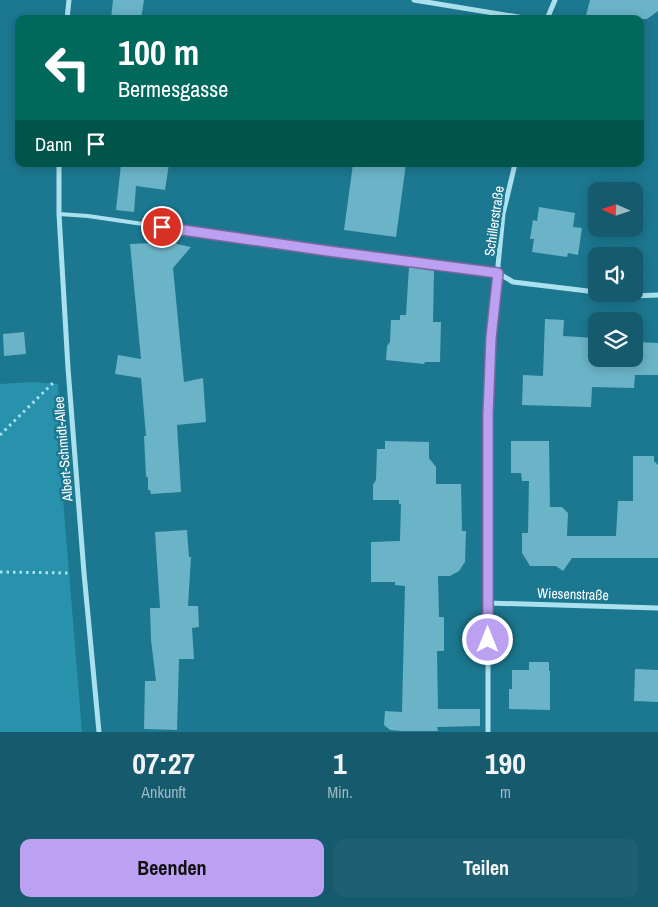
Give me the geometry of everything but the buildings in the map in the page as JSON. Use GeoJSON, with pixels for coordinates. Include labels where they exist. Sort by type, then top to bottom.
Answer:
{"type":"FeatureCollection","features":[{"type":"Feature","properties":{"kind":"street"},"geometry":{"type":"LineString","coordinates":[[68,15],[69,0]]}},
{"type":"Feature","properties":{"kind":"street"},"geometry":{"type":"LineString","coordinates":[[414,0],[506,15]]}},
{"type":"Feature","properties":{"kind":"street"},"geometry":{"type":"LineString","coordinates":[[549,15],[555,0]]}},
{"type":"Feature","properties":{"kind":"street","name":"Albert-Schmidt-Allee"},"geometry":{"type":"LineString","coordinates":[[60,167],[59,214],[68,368],[99,732]]}},
{"type":"Feature","properties":{"kind":"street","name":"Schillerstraße"},"geometry":{"type":"LineString","coordinates":[[488,732],[488,414],[491,338],[504,214],[513,167]]}},
{"type":"Feature","properties":{"kind":"street"},"geometry":{"type":"LineString","coordinates":[[498,273],[513,282],[588,291]]}},
{"type":"Feature","properties":{"kind":"street"},"geometry":{"type":"LineString","coordinates":[[643,296],[658,295]]}},
{"type":"Feature","properties":{"kind":"street","name":"Wiesenstraße"},"geometry":{"type":"LineString","coordinates":[[488,603],[658,608]]}},
{"type":"Feature","properties":{"kind":"lane"},"geometry":{"type":"LineString","coordinates":[[59,214],[88,216],[328,251],[498,273]]}},
{"type":"Feature","properties":{"kind":"path"},"geometry":{"type":"LineString","coordinates":[[0,435],[68,368]]}},
{"type":"Feature","properties":{"kind":"path"},"geometry":{"type":"LineString","coordinates":[[0,572],[84,573]]}},
{"type":"Feature","properties":{"kind":"shaded area"},"geometry":{"type":"Polygon","coordinates":[[[33,382],[58,384],[61,474],[82,732],[0,732],[0,384],[33,382]]]}},
{"type":"Feature","properties":{"kind":"route"},"geometry":{"type":"LineString","coordinates":[[162,227],[498,273],[491,338],[488,414],[488,640]]}}]}
